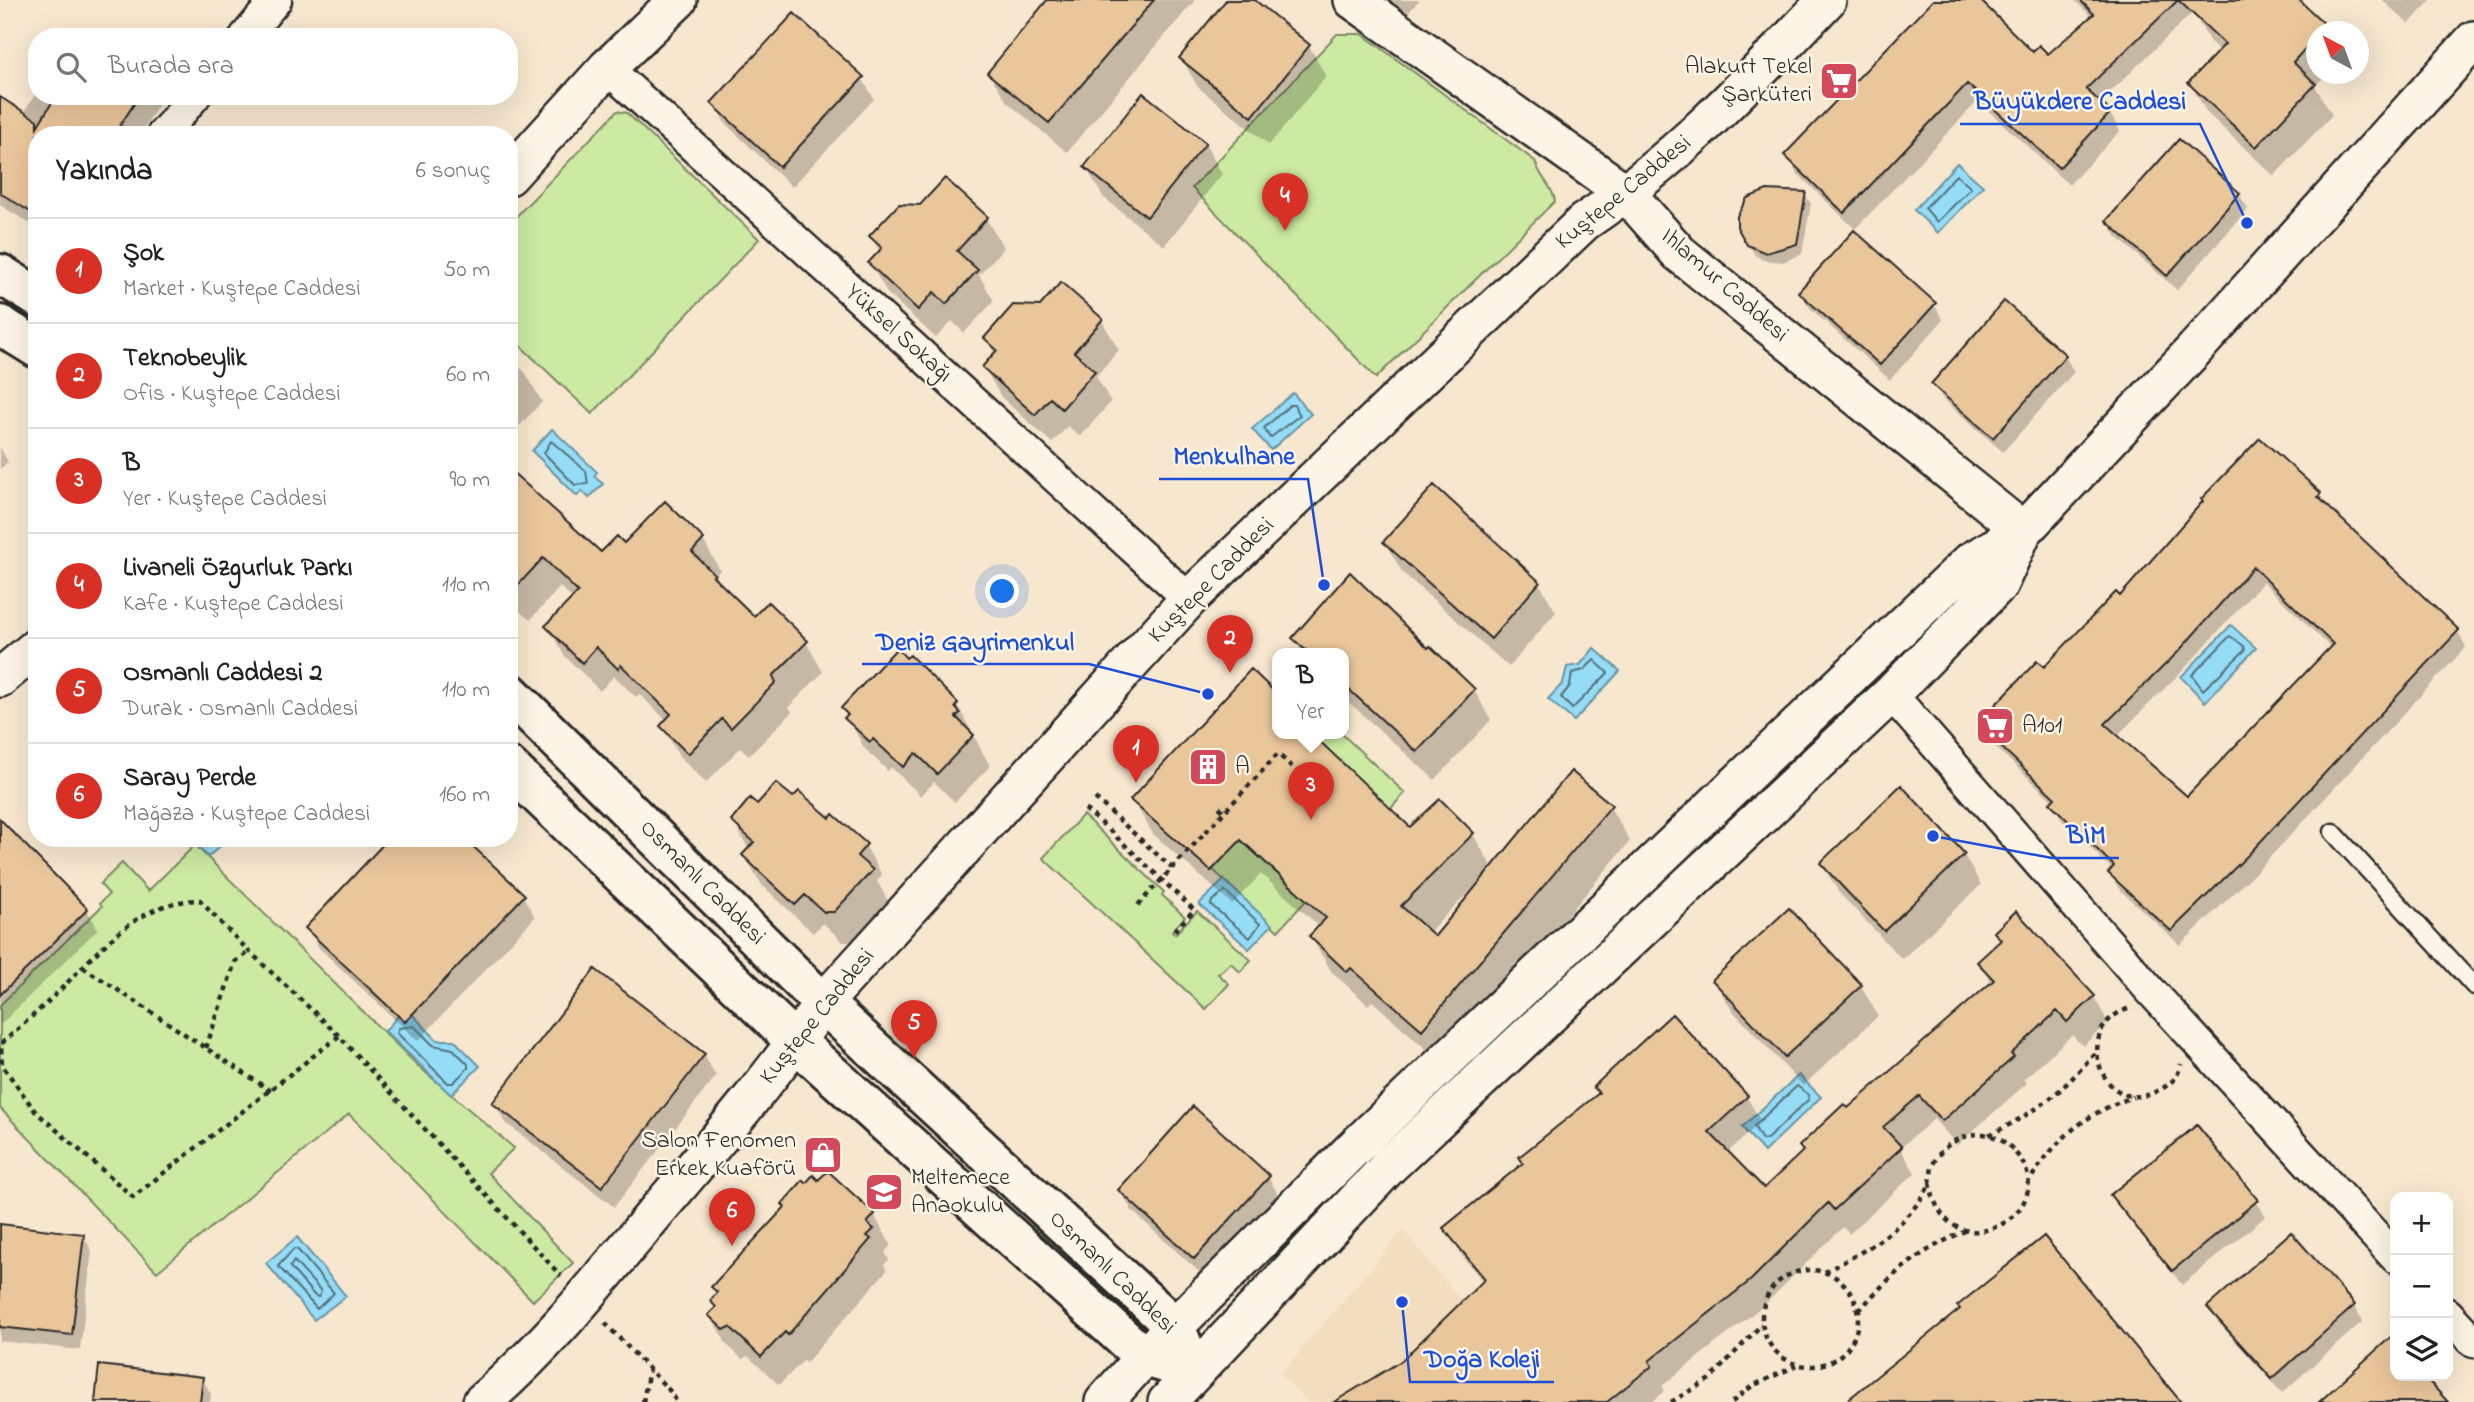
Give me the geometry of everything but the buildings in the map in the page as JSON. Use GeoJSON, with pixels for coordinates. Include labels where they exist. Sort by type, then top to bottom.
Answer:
{"type":"FeatureCollection","features":[{"type":"Feature","properties":{"kind":"main road"},"geometry":{"type":"LineString","coordinates":[[0,325],[28,342]]}},
{"type":"Feature","properties":{"kind":"main road","name":"Osmanlı Caddesi"},"geometry":{"type":"LineString","coordinates":[[518,701],[823,1003],[1175,1327],[1194,1371]]}},
{"type":"Feature","properties":{"kind":"main road","name":"Osmanlı Caddesi"},"geometry":{"type":"LineString","coordinates":[[518,776],[796,1042],[1144,1357],[1194,1371]]}},
{"type":"Feature","properties":{"kind":"street"},"geometry":{"type":"LineString","coordinates":[[253,28],[276,0]]}},
{"type":"Feature","properties":{"kind":"street"},"geometry":{"type":"LineString","coordinates":[[518,166],[607,68],[678,0]]}},
{"type":"Feature","properties":{"kind":"street","name":"Ihlamur Caddesi"},"geometry":{"type":"LineString","coordinates":[[1353,0],[1627,194],[1679,253],[2022,531]]}},
{"type":"Feature","properties":{"kind":"street","name":"Kuştepe Caddesi"},"geometry":{"type":"LineString","coordinates":[[482,1402],[523,1367],[584,1298],[796,1042],[823,1003],[1189,599],[1584,222],[1627,194],[1715,118],[1827,0]]}},
{"type":"Feature","properties":{"kind":"street"},"geometry":{"type":"LineString","coordinates":[[1104,1402],[1144,1357],[1352,1150],[1971,561],[2022,531],[2195,349],[2474,40]]}},
{"type":"Feature","properties":{"kind":"street","name":"Yüksel Sokağı"},"geometry":{"type":"LineString","coordinates":[[607,68],[1189,599]]}},
{"type":"Feature","properties":{"kind":"street"},"geometry":{"type":"LineString","coordinates":[[169,126],[187,105]]}},
{"type":"Feature","properties":{"kind":"street"},"geometry":{"type":"LineString","coordinates":[[1167,1402],[1389,1166],[1891,694],[1999,584],[2022,531]]}},
{"type":"Feature","properties":{"kind":"street"},"geometry":{"type":"LineString","coordinates":[[0,678],[28,655]]}},
{"type":"Feature","properties":{"kind":"street"},"geometry":{"type":"LineString","coordinates":[[1861,666],[1891,694],[2150,990],[2393,1255]]}},
{"type":"Feature","properties":{"kind":"street"},"geometry":{"type":"LineString","coordinates":[[2452,1318],[2474,1342]]}},
{"type":"Feature","properties":{"kind":"lane"},"geometry":{"type":"LineString","coordinates":[[2333,832],[2474,986]]}},
{"type":"Feature","properties":{"kind":"path"},"geometry":{"type":"LineString","coordinates":[[1138,905],[1278,754],[1303,777]]}},
{"type":"Feature","properties":{"kind":"path"},"geometry":{"type":"LineString","coordinates":[[1095,798],[1172,868]]}},
{"type":"Feature","properties":{"kind":"path"},"geometry":{"type":"LineString","coordinates":[[1219,807],[1224,812]]}},
{"type":"Feature","properties":{"kind":"path"},"geometry":{"type":"LineString","coordinates":[[1085,809],[1194,910],[1173,932]]}},
{"type":"Feature","properties":{"kind":"path"},"geometry":{"type":"LineString","coordinates":[[339,1036],[133,1197],[34,1111],[2,1065],[1,1044],[122,927],[180,900],[200,900],[339,1036],[567,1282]]}},
{"type":"Feature","properties":{"kind":"path"},"geometry":{"type":"LineString","coordinates":[[206,1048],[235,962],[251,951]]}},
{"type":"Feature","properties":{"kind":"path"},"geometry":{"type":"LineString","coordinates":[[83,967],[271,1091]]}},
{"type":"Feature","properties":{"kind":"path"},"geometry":{"type":"LineString","coordinates":[[1988,1136],[2045,1105],[2060,1092],[2096,1050],[2102,1030],[2150,990]]}},
{"type":"Feature","properties":{"kind":"path"},"geometry":{"type":"LineString","coordinates":[[2027,1186],[2022,1160],[2012,1147],[1988,1136],[1967,1136],[1952,1142],[1936,1160],[1930,1183],[1932,1199],[1940,1213],[1952,1224],[1966,1231],[1982,1232],[1998,1228],[2011,1219],[2021,1207],[2027,1186],[2038,1167],[2064,1135],[2102,1109],[2134,1097],[2149,1096],[2174,1081],[2182,1064],[2201,1046]]}},
{"type":"Feature","properties":{"kind":"path"},"geometry":{"type":"LineString","coordinates":[[2096,1050],[2100,1072],[2108,1084],[2134,1097]]}},
{"type":"Feature","properties":{"kind":"path"},"geometry":{"type":"LineString","coordinates":[[1825,1272],[1890,1233],[1930,1183]]}},
{"type":"Feature","properties":{"kind":"path"},"geometry":{"type":"LineString","coordinates":[[1858,1312],[1893,1274],[1909,1261],[1966,1231]]}},
{"type":"Feature","properties":{"kind":"path"},"geometry":{"type":"LineString","coordinates":[[1732,1402],[1752,1386],[1798,1365],[1828,1363],[1842,1355],[1852,1343],[1858,1312],[1854,1296],[1844,1283],[1825,1272],[1799,1270],[1784,1276],[1764,1301],[1762,1324],[1771,1347],[1783,1358],[1798,1365]]}},
{"type":"Feature","properties":{"kind":"path"},"geometry":{"type":"LineString","coordinates":[[605,1322],[677,1402]]}},
{"type":"Feature","properties":{"kind":"path"},"geometry":{"type":"LineString","coordinates":[[1671,1402],[1710,1379],[1762,1324]]}},
{"type":"Feature","properties":{"kind":"path"},"geometry":{"type":"LineString","coordinates":[[643,1402],[649,1369]]}},
{"type":"Feature","properties":{"kind":"shaded area"},"geometry":{"type":"Polygon","coordinates":[[[1403,1230],[1545,1402],[1307,1402],[1281,1374],[1403,1230]]]}},
{"type":"Feature","properties":{"kind":"green space"},"geometry":{"type":"Polygon","coordinates":[[[1337,34],[1362,34],[1535,161],[1555,201],[1376,378],[1192,188],[1337,34]]]}},
{"type":"Feature","properties":{"kind":"green space"},"geometry":{"type":"Polygon","coordinates":[[[617,111],[627,113],[759,239],[592,414],[518,344],[518,215],[617,111]]]}},
{"type":"Feature","properties":{"kind":"green space"},"geometry":{"type":"Polygon","coordinates":[[[1281,739],[1347,739],[1405,793],[1278,931],[1193,851],[1281,739]],[[1328,750],[1243,842],[1295,890],[1380,799],[1328,750]]]}},
{"type":"Feature","properties":{"kind":"green space"},"geometry":{"type":"Polygon","coordinates":[[[1083,815],[1164,892],[1162,895],[1185,917],[1172,931],[1175,934],[1197,911],[1251,960],[1240,972],[1231,963],[1218,974],[1229,984],[1206,1009],[1043,858],[1083,815]]]}},
{"type":"Feature","properties":{"kind":"green space"},"geometry":{"type":"Polygon","coordinates":[[[193,847],[197,847],[417,1065],[514,1148],[488,1173],[573,1263],[533,1301],[349,1114],[157,1272],[0,1108],[0,1005],[102,906],[100,903],[109,894],[100,884],[122,863],[148,891],[193,847]]]}},
{"type":"Feature","properties":{"kind":"water"},"geometry":{"type":"Polygon","coordinates":[[[1957,163],[1983,186],[1938,233],[1914,210],[1957,163]]]}},
{"type":"Feature","properties":{"kind":"water"},"geometry":{"type":"Polygon","coordinates":[[[1293,393],[1311,414],[1271,450],[1252,429],[1293,393]]]}},
{"type":"Feature","properties":{"kind":"water"},"geometry":{"type":"Polygon","coordinates":[[[552,429],[597,472],[594,476],[603,484],[589,498],[582,491],[577,496],[532,451],[552,429]]]}},
{"type":"Feature","properties":{"kind":"water"},"geometry":{"type":"Polygon","coordinates":[[[2231,625],[2256,648],[2205,702],[2181,677],[2231,625]]]}},
{"type":"Feature","properties":{"kind":"water"},"geometry":{"type":"Polygon","coordinates":[[[1594,648],[1620,671],[1574,721],[1548,699],[1563,683],[1567,667],[1580,665],[1594,648]]]}},
{"type":"Feature","properties":{"kind":"water"},"geometry":{"type":"Polygon","coordinates":[[[200,847],[219,847],[208,857],[200,847]]]}},
{"type":"Feature","properties":{"kind":"water"},"geometry":{"type":"Polygon","coordinates":[[[1224,880],[1272,925],[1249,949],[1199,904],[1224,880]]]}},
{"type":"Feature","properties":{"kind":"water"},"geometry":{"type":"Polygon","coordinates":[[[413,1015],[437,1040],[454,1040],[480,1066],[451,1095],[385,1031],[398,1016],[405,1022],[413,1015]]]}},
{"type":"Feature","properties":{"kind":"water"},"geometry":{"type":"Polygon","coordinates":[[[1799,1075],[1821,1097],[1764,1152],[1742,1127],[1799,1075]]]}},
{"type":"Feature","properties":{"kind":"water"},"geometry":{"type":"Polygon","coordinates":[[[297,1237],[346,1296],[314,1320],[266,1263],[297,1237]]]}},
{"type":"Feature","properties":{"kind":"place","name":"Alakurt Tekel Şarküteri"},"geometry":{"type":"Point","coordinates":[1839,81]}},
{"type":"Feature","properties":{"kind":"place","name":"Büyükdere Caddesi"},"geometry":{"type":"Point","coordinates":[2247,223]}},
{"type":"Feature","properties":{"kind":"place","name":"Livaneli Özgurluk Parkı"},"geometry":{"type":"Point","coordinates":[1285,231]}},
{"type":"Feature","properties":{"kind":"place","name":"Menkulhane"},"geometry":{"type":"Point","coordinates":[1324,585]}},
{"type":"Feature","properties":{"kind":"place","name":"Teknobeylik"},"geometry":{"type":"Point","coordinates":[1230,673]}},
{"type":"Feature","properties":{"kind":"place","name":"Deniz Gayrimenkul"},"geometry":{"type":"Point","coordinates":[1208,694]}},
{"type":"Feature","properties":{"kind":"place","name":"A101"},"geometry":{"type":"Point","coordinates":[1995,726]}},
{"type":"Feature","properties":{"kind":"place","name":"A"},"geometry":{"type":"Point","coordinates":[1208,767]}},
{"type":"Feature","properties":{"kind":"place","name":"Şok"},"geometry":{"type":"Point","coordinates":[1136,783]}},
{"type":"Feature","properties":{"kind":"place","name":"B"},"geometry":{"type":"Point","coordinates":[1311,820]}},
{"type":"Feature","properties":{"kind":"place","name":"BİM"},"geometry":{"type":"Point","coordinates":[1933,836]}},
{"type":"Feature","properties":{"kind":"place","name":"Osmanlı Caddesi 2"},"geometry":{"type":"Point","coordinates":[914,1058]}},
{"type":"Feature","properties":{"kind":"place","name":"Salon Fenomen Erkek Kuaförü"},"geometry":{"type":"Point","coordinates":[823,1155]}},
{"type":"Feature","properties":{"kind":"place","name":"Meltemece Anaokulu"},"geometry":{"type":"Point","coordinates":[884,1192]}},
{"type":"Feature","properties":{"kind":"place","name":"Saray Perde"},"geometry":{"type":"Point","coordinates":[732,1246]}},
{"type":"Feature","properties":{"kind":"place","name":"Doğa Koleji"},"geometry":{"type":"Point","coordinates":[1402,1302]}}]}
